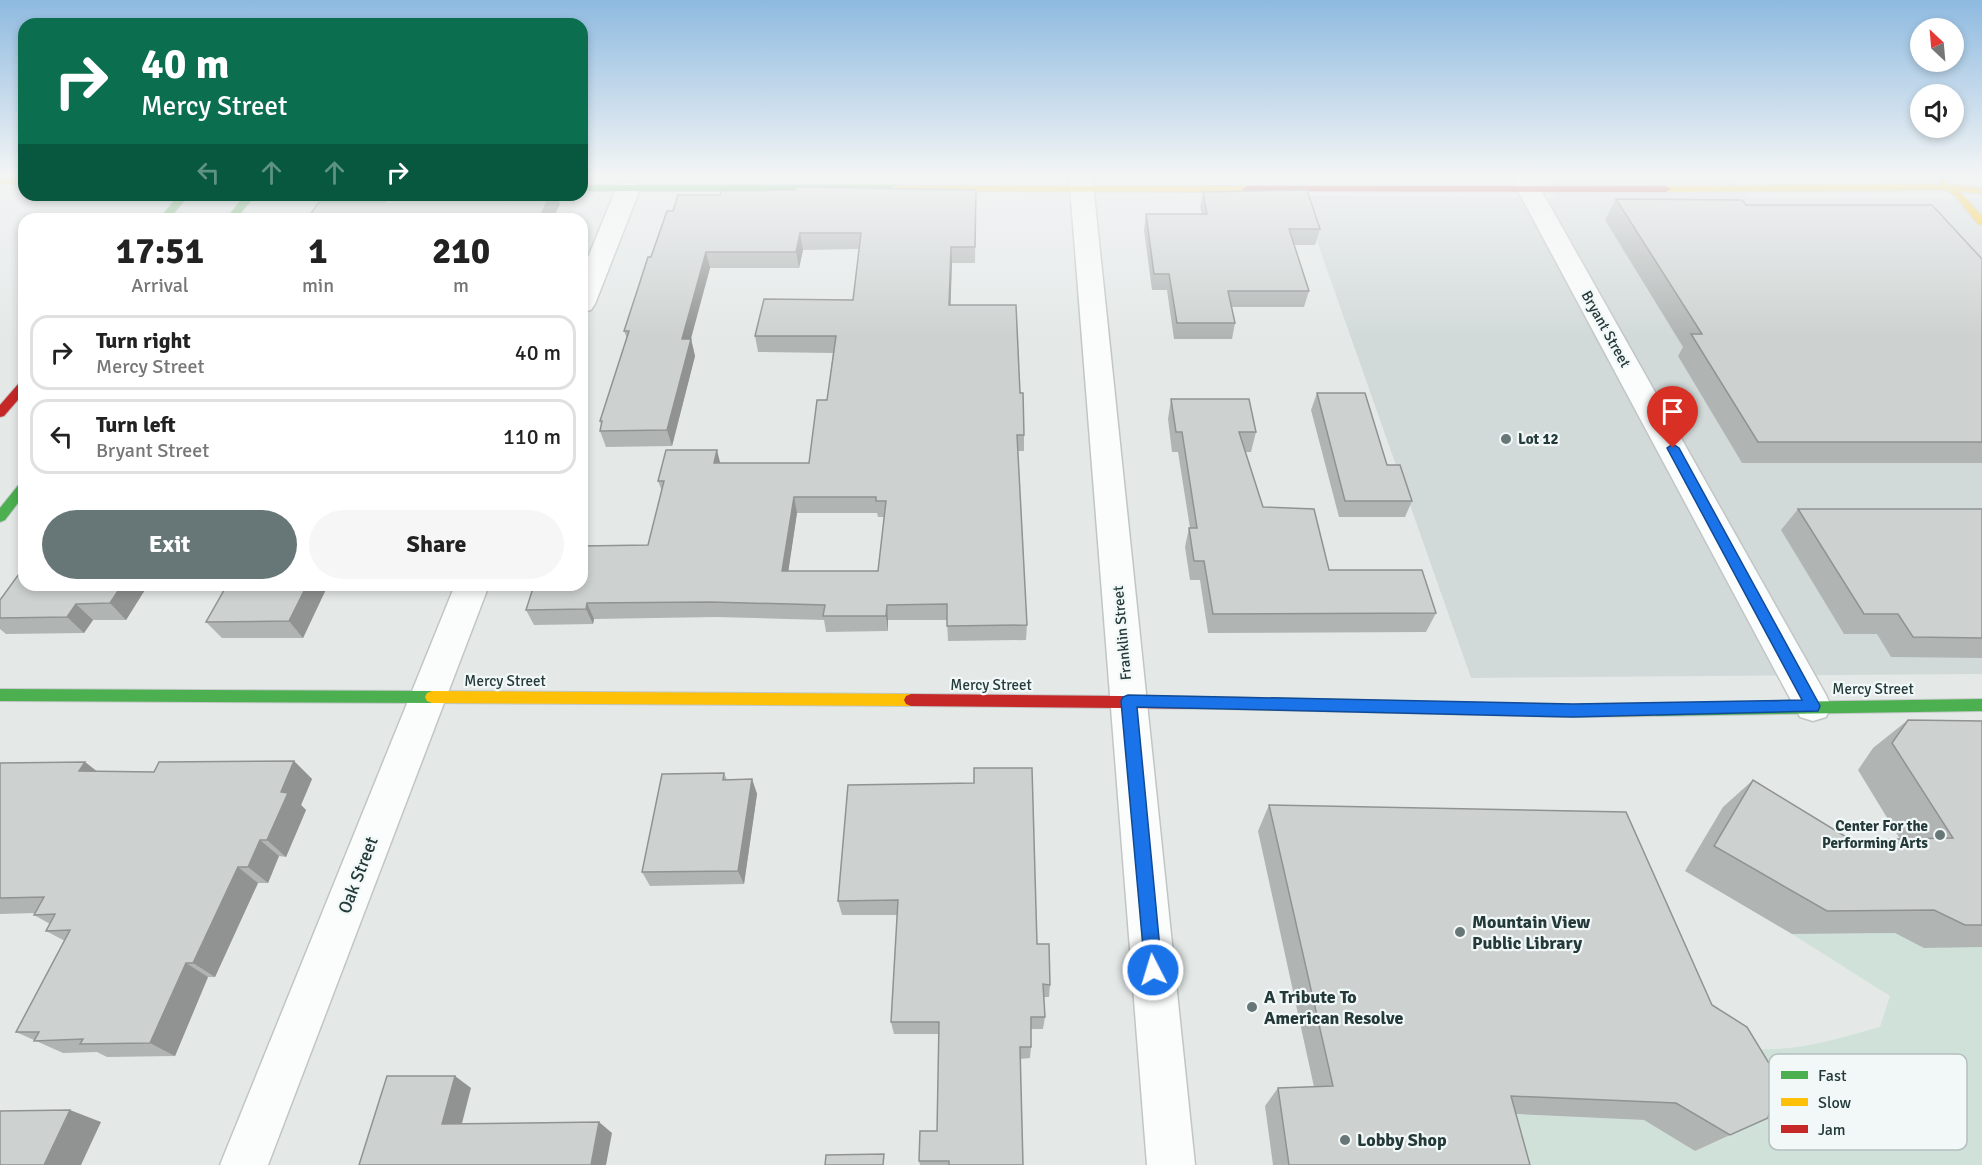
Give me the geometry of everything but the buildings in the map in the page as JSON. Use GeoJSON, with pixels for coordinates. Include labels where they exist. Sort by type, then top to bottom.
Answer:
{"type":"FeatureCollection","features":[{"type":"Feature","properties":{"kind":"main road"},"geometry":{"type":"LineString","coordinates":[[0,413],[18,392]]}},
{"type":"Feature","properties":{"kind":"main road"},"geometry":{"type":"LineString","coordinates":[[0,517],[18,494]]}},
{"type":"Feature","properties":{"kind":"main road","name":"Mercy Street"},"geometry":{"type":"LineString","coordinates":[[0,696],[1128,701],[1573,711],[1982,705]]}},
{"type":"Feature","properties":{"kind":"street"},"geometry":{"type":"LineString","coordinates":[[588,289],[612,228]]}},
{"type":"Feature","properties":{"kind":"street","name":"Franklin Street"},"geometry":{"type":"LineString","coordinates":[[1085,228],[1171,1165]]}},
{"type":"Feature","properties":{"kind":"street","name":"Bryant Street"},"geometry":{"type":"LineString","coordinates":[[1551,228],[1813,706]]}},
{"type":"Feature","properties":{"kind":"street","name":"Oak Street"},"geometry":{"type":"LineString","coordinates":[[244,1165],[470,591]]}},
{"type":"Feature","properties":{"kind":"shaded area"},"geometry":{"type":"Polygon","coordinates":[[[1312,228],[1982,228],[1982,674],[1471,678],[1312,228]]]}},
{"type":"Feature","properties":{"kind":"shaded area"},"geometry":{"type":"Polygon","coordinates":[[[1895,933],[1982,947],[1982,1165],[1501,1165],[1487,1113],[1644,1120],[1695,1151],[1732,1135],[1758,1049],[1805,1046],[1880,1027],[1890,996],[1792,934],[1895,933]]]}},
{"type":"Feature","properties":{"kind":"traffic: fast"},"geometry":{"type":"LineString","coordinates":[[0,517],[18,494]]}},
{"type":"Feature","properties":{"kind":"traffic: fast"},"geometry":{"type":"LineString","coordinates":[[0,695],[432,697]]}},
{"type":"Feature","properties":{"kind":"traffic: fast"},"geometry":{"type":"LineString","coordinates":[[1655,710],[1982,705]]}},
{"type":"Feature","properties":{"kind":"traffic: slow"},"geometry":{"type":"LineString","coordinates":[[432,697],[911,700]]}},
{"type":"Feature","properties":{"kind":"traffic: slow"},"geometry":{"type":"LineString","coordinates":[[1221,703],[1573,711],[1655,710]]}},
{"type":"Feature","properties":{"kind":"traffic: jam"},"geometry":{"type":"LineString","coordinates":[[0,413],[18,392]]}},
{"type":"Feature","properties":{"kind":"traffic: jam"},"geometry":{"type":"LineString","coordinates":[[911,700],[1221,703]]}},
{"type":"Feature","properties":{"kind":"place","name":"Lot 12"},"geometry":{"type":"Point","coordinates":[1506,439]}},
{"type":"Feature","properties":{"kind":"place","name":"Center For the Performing Arts"},"geometry":{"type":"Point","coordinates":[1940,835]}},
{"type":"Feature","properties":{"kind":"place","name":"Mountain View Public Library"},"geometry":{"type":"Point","coordinates":[1460,932]}},
{"type":"Feature","properties":{"kind":"place","name":"A Tribute To American Resolve"},"geometry":{"type":"Point","coordinates":[1252,1007]}},
{"type":"Feature","properties":{"kind":"place","name":"Lobby Shop"},"geometry":{"type":"Point","coordinates":[1345,1140]}},
{"type":"Feature","properties":{"kind":"route"},"geometry":{"type":"LineString","coordinates":[[1153,970],[1128,701],[1573,711],[1813,706],[1673,448]]}}]}
